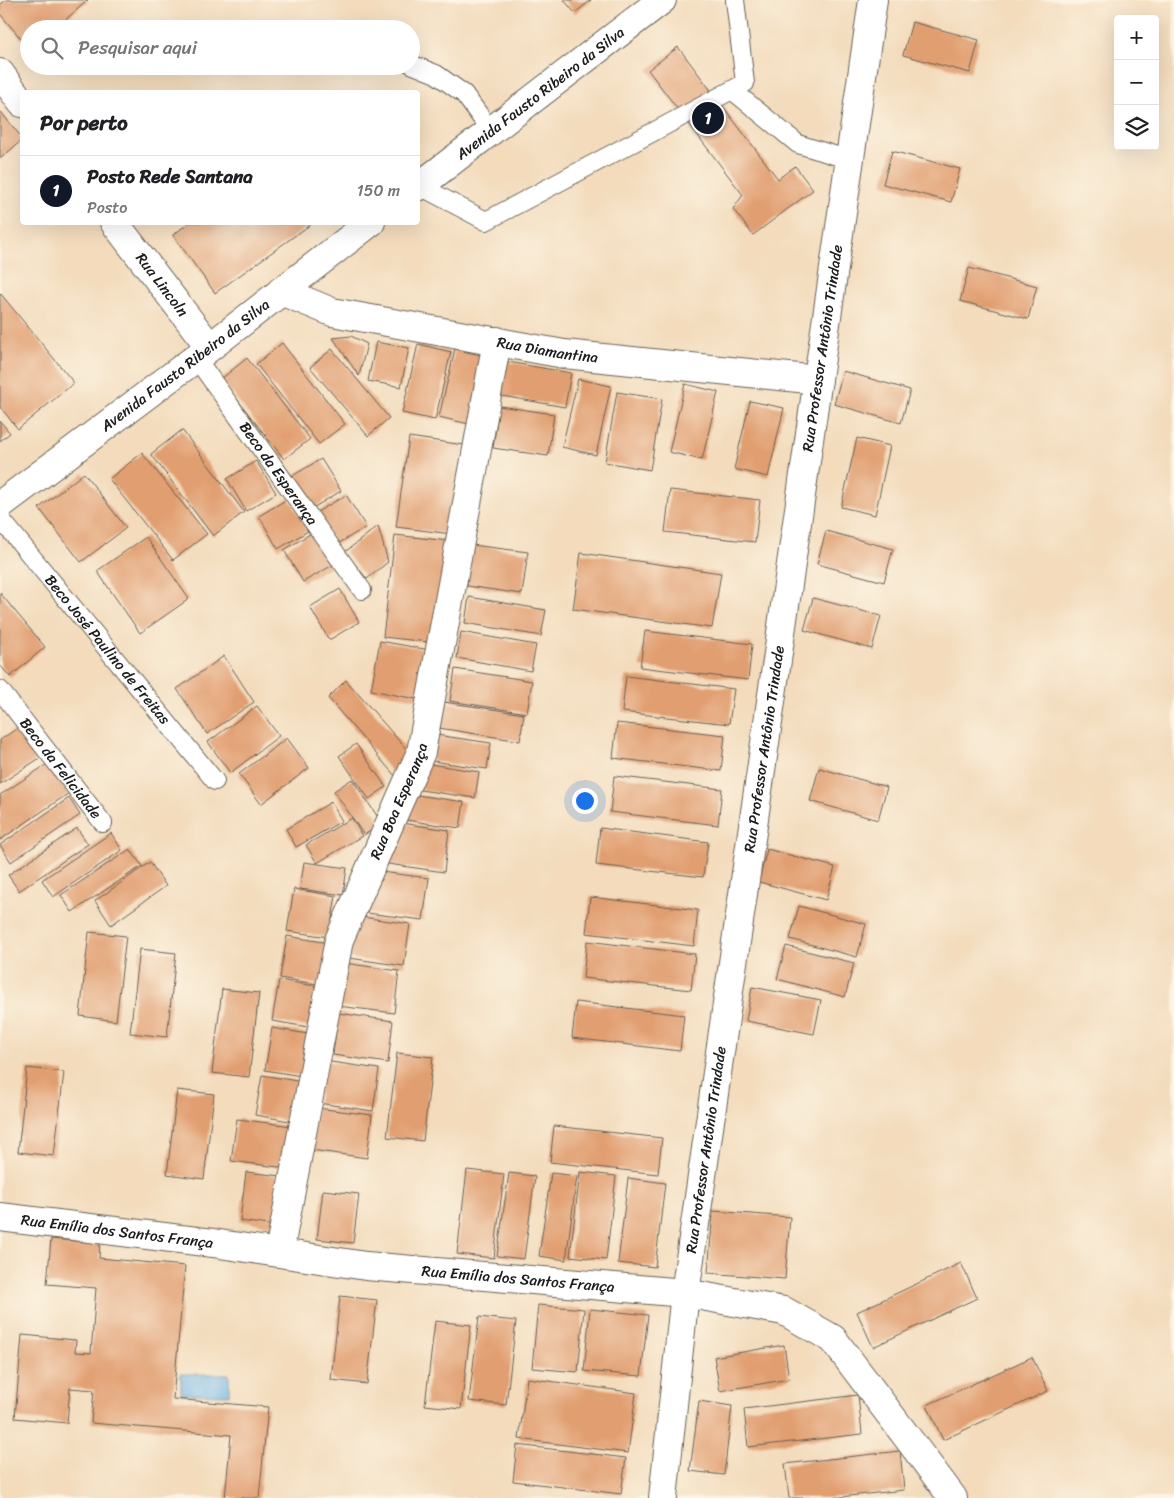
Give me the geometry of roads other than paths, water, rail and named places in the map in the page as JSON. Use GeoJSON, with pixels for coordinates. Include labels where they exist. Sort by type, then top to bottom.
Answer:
{"type":"FeatureCollection","features":[{"type":"Feature","properties":{"kind":"street","name":"Avenida Fausto Ribeiro da Silva"},"geometry":{"type":"LineString","coordinates":[[420,184],[662,0]]}},
{"type":"Feature","properties":{"kind":"street","name":"Rua Professor Antônio Trindade"},"geometry":{"type":"LineString","coordinates":[[663,1498],[685,1293],[873,0]]}},
{"type":"Feature","properties":{"kind":"street"},"geometry":{"type":"LineString","coordinates":[[0,73],[20,100]]}},
{"type":"Feature","properties":{"kind":"street","name":"Rua Lincoln"},"geometry":{"type":"LineString","coordinates":[[116,225],[202,352]]}},
{"type":"Feature","properties":{"kind":"street","name":"Avenida Fausto Ribeiro da Silva"},"geometry":{"type":"LineString","coordinates":[[0,505],[367,225]]}},
{"type":"Feature","properties":{"kind":"street","name":"Rua Diamantina"},"geometry":{"type":"LineString","coordinates":[[281,291],[332,312],[564,354],[818,380]]}},
{"type":"Feature","properties":{"kind":"street","name":"Rua Boa Esperança"},"geometry":{"type":"LineString","coordinates":[[279,1253],[339,940],[422,752],[497,341]]}},
{"type":"Feature","properties":{"kind":"street","name":"Rua Emília dos Santos França"},"geometry":{"type":"LineString","coordinates":[[0,1217],[213,1243],[366,1266],[685,1293],[784,1311],[833,1339],[952,1498]]}},
{"type":"Feature","properties":{"kind":"lane"},"geometry":{"type":"LineString","coordinates":[[420,187],[486,221],[745,83],[735,0]]}},
{"type":"Feature","properties":{"kind":"lane"},"geometry":{"type":"LineString","coordinates":[[420,68],[436,74],[464,94],[491,131]]}},
{"type":"Feature","properties":{"kind":"lane"},"geometry":{"type":"LineString","coordinates":[[732,90],[798,144],[850,160]]}},
{"type":"Feature","properties":{"kind":"lane","name":"Beco da Esperança"},"geometry":{"type":"LineString","coordinates":[[202,352],[362,590]]}},
{"type":"Feature","properties":{"kind":"lane","name":"Beco José Paulino de Freitas"},"geometry":{"type":"LineString","coordinates":[[0,518],[215,781]]}},
{"type":"Feature","properties":{"kind":"lane","name":"Beco da Felicidade"},"geometry":{"type":"LineString","coordinates":[[0,690],[103,824]]}},
{"type":"Feature","properties":{"kind":"water"},"geometry":{"type":"Polygon","coordinates":[[[181,1374],[229,1374],[229,1395],[181,1394],[181,1374]]]}},
{"type":"Feature","properties":{"kind":"place","name":"Posto Rede Santana"},"geometry":{"type":"Point","coordinates":[708,118]}}]}
